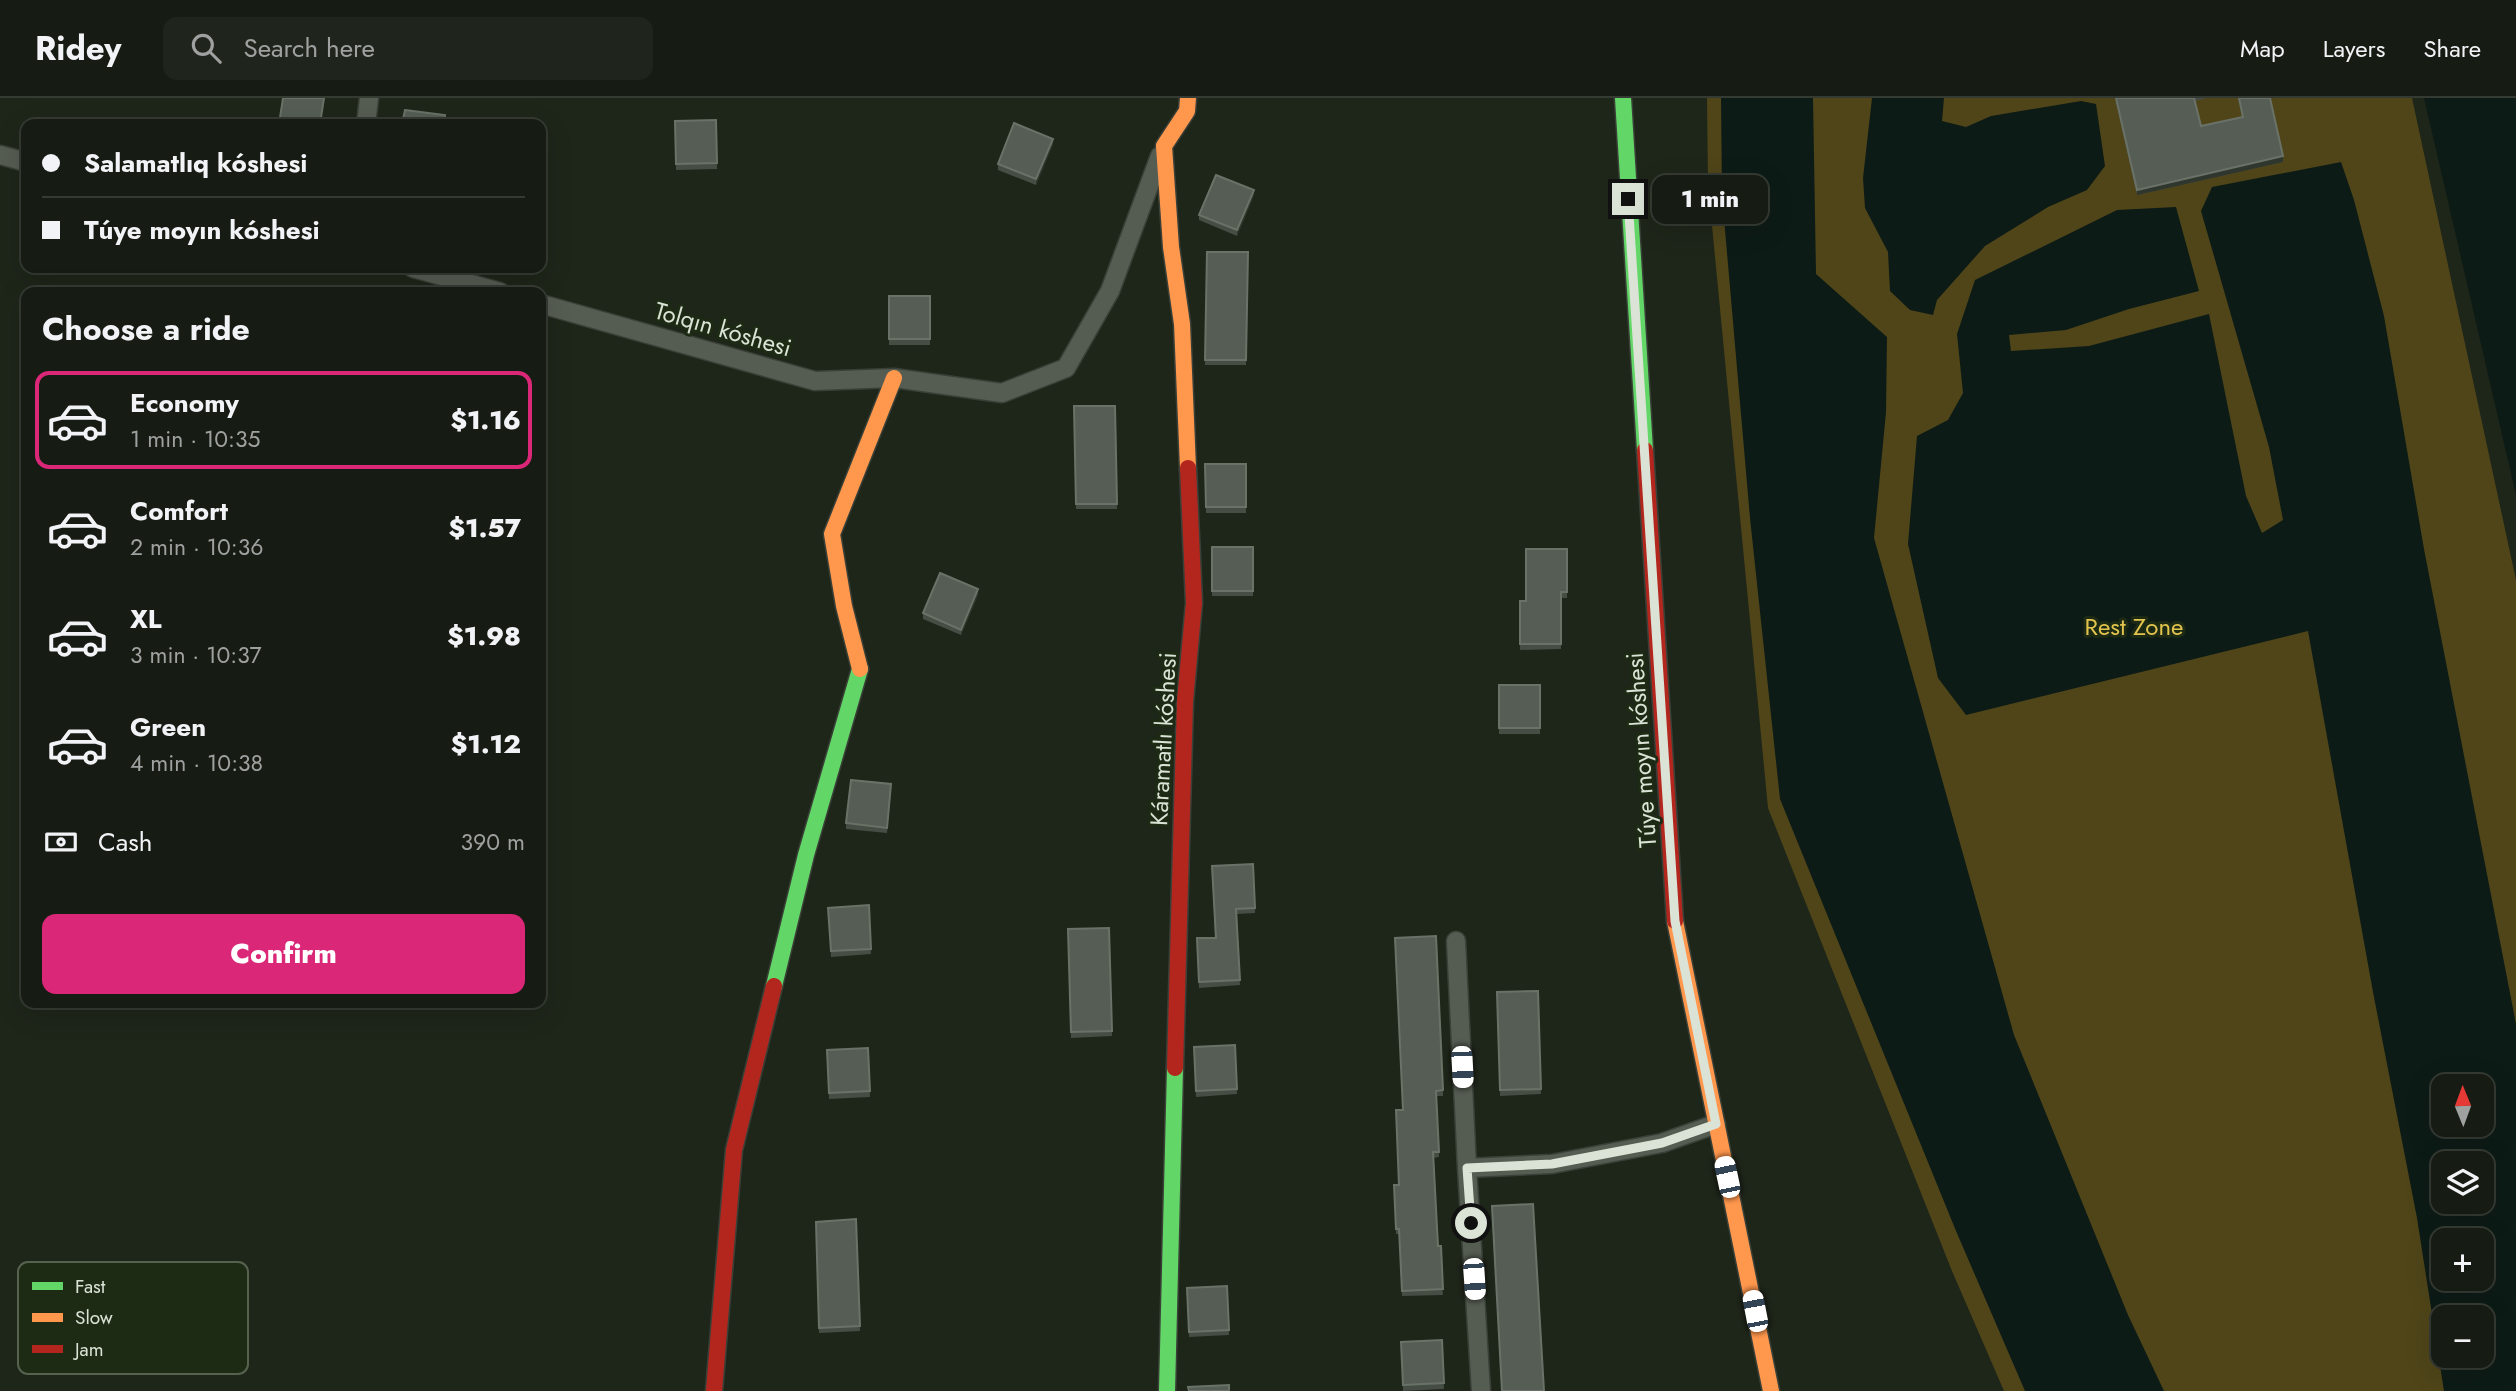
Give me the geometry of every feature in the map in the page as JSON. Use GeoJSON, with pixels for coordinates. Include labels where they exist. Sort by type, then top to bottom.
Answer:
{"type":"FeatureCollection","features":[{"type":"Feature","properties":{"kind":"street"},"geometry":{"type":"LineString","coordinates":[[367,119],[369,98]]}},
{"type":"Feature","properties":{"kind":"street"},"geometry":{"type":"LineString","coordinates":[[1164,146],[1188,111],[1188,98]]}},
{"type":"Feature","properties":{"kind":"street","name":"Túye moyın kóshesi"},"geometry":{"type":"LineString","coordinates":[[1623,98],[1675,921],[1771,1391]]}},
{"type":"Feature","properties":{"kind":"street","name":"Tolqın kóshesi"},"geometry":{"type":"LineString","coordinates":[[546,305],[815,381],[894,378],[1002,393],[1066,369],[1110,291],[1164,146]]}},
{"type":"Feature","properties":{"kind":"street","name":"Káramatlı kóshesi"},"geometry":{"type":"LineString","coordinates":[[1164,146],[1171,247],[1182,324],[1194,603],[1185,701],[1167,1391]]}},
{"type":"Feature","properties":{"kind":"street"},"geometry":{"type":"LineString","coordinates":[[0,155],[21,161]]}},
{"type":"Feature","properties":{"kind":"street"},"geometry":{"type":"LineString","coordinates":[[431,273],[482,287]]}},
{"type":"Feature","properties":{"kind":"street"},"geometry":{"type":"LineString","coordinates":[[714,1391],[734,1150],[806,855],[861,672],[844,606],[832,534],[894,378]]}},
{"type":"Feature","properties":{"kind":"street"},"geometry":{"type":"LineString","coordinates":[[1456,941],[1481,1391]]}},
{"type":"Feature","properties":{"kind":"street"},"geometry":{"type":"LineString","coordinates":[[1467,1168],[1552,1164],[1662,1143],[1716,1124]]}},
{"type":"Feature","properties":{"kind":"green space","name":"Rest Zone"},"geometry":{"type":"Polygon","coordinates":[[[1707,98],[2412,98],[2516,580],[2516,1391],[2004,1391],[1952,1271],[1768,808],[1708,184],[1707,98]]]}},
{"type":"Feature","properties":{"kind":"shaded area"},"geometry":{"type":"Polygon","coordinates":[[[1721,98],[1813,98],[1816,274],[1887,337],[1886,412],[1874,538],[2014,1035],[2128,1315],[2164,1391],[2025,1391],[1956,1231],[1780,799],[1750,518],[1722,195],[1721,98]]]}},
{"type":"Feature","properties":{"kind":"shaded area"},"geometry":{"type":"Polygon","coordinates":[[[1872,98],[1944,98],[1942,121],[1966,127],[1991,116],[2081,101],[2096,104],[2105,166],[2087,190],[2048,207],[1985,246],[1937,300],[1933,315],[1910,310],[1890,291],[1888,252],[1865,208],[1863,178],[1872,98]]]}},
{"type":"Feature","properties":{"kind":"shaded area"},"geometry":{"type":"Polygon","coordinates":[[[2424,98],[2516,98],[2516,495],[2424,98]]]}},
{"type":"Feature","properties":{"kind":"shaded area"},"geometry":{"type":"Polygon","coordinates":[[[2341,162],[2354,200],[2384,316],[2424,549],[2516,1024],[2516,1391],[2444,1391],[2440,1368],[2494,1368],[2494,1305],[2431,1305],[2431,1308],[2417,1218],[2308,631],[1966,715],[1938,678],[1908,544],[1917,436],[1948,420],[1963,393],[1957,334],[1975,280],[2117,210],[2176,207],[2199,291],[2129,309],[2066,330],[2009,335],[2011,351],[2089,346],[2209,314],[2246,496],[2262,533],[2283,520],[2269,447],[2201,211],[2212,187],[2341,162]]]}},
{"type":"Feature","properties":{"kind":"building"},"geometry":{"type":"Polygon","coordinates":[[[283,98],[324,98],[321,119],[280,119],[283,98]]]}},
{"type":"Feature","properties":{"kind":"building"},"geometry":{"type":"Polygon","coordinates":[[[2116,98],[2194,98],[2201,126],[2243,117],[2239,98],[2270,98],[2283,156],[2137,190],[2116,98]]]}},
{"type":"Feature","properties":{"kind":"building"},"geometry":{"type":"Polygon","coordinates":[[[405,110],[445,115],[445,119],[403,119],[405,110]]]}},
{"type":"Feature","properties":{"kind":"building"},"geometry":{"type":"Polygon","coordinates":[[[716,120],[717,163],[676,164],[675,121],[716,120]]]}},
{"type":"Feature","properties":{"kind":"building"},"geometry":{"type":"Polygon","coordinates":[[[1014,123],[1053,139],[1036,179],[998,164],[1014,123]]]}},
{"type":"Feature","properties":{"kind":"building"},"geometry":{"type":"Polygon","coordinates":[[[1216,175],[1254,190],[1237,230],[1199,215],[1216,175]]]}},
{"type":"Feature","properties":{"kind":"building"},"geometry":{"type":"Polygon","coordinates":[[[1207,252],[1248,252],[1246,360],[1205,360],[1207,252]]]}},
{"type":"Feature","properties":{"kind":"building"},"geometry":{"type":"Polygon","coordinates":[[[889,296],[930,296],[930,339],[889,339],[889,296]]]}},
{"type":"Feature","properties":{"kind":"building"},"geometry":{"type":"Polygon","coordinates":[[[1074,406],[1115,406],[1117,504],[1076,504],[1074,406]]]}},
{"type":"Feature","properties":{"kind":"building"},"geometry":{"type":"Polygon","coordinates":[[[1205,464],[1246,464],[1246,507],[1206,507],[1205,464]]]}},
{"type":"Feature","properties":{"kind":"building"},"geometry":{"type":"Polygon","coordinates":[[[1212,547],[1253,547],[1253,591],[1212,591],[1212,547]]]}},
{"type":"Feature","properties":{"kind":"building"},"geometry":{"type":"Polygon","coordinates":[[[1526,549],[1567,549],[1567,592],[1561,592],[1561,644],[1520,644],[1520,601],[1526,601],[1526,549]]]}},
{"type":"Feature","properties":{"kind":"building"},"geometry":{"type":"Polygon","coordinates":[[[940,573],[978,589],[961,630],[923,613],[940,573]]]}},
{"type":"Feature","properties":{"kind":"building"},"geometry":{"type":"Polygon","coordinates":[[[1499,685],[1540,685],[1540,728],[1499,728],[1499,685]]]}},
{"type":"Feature","properties":{"kind":"building"},"geometry":{"type":"Polygon","coordinates":[[[851,780],[891,784],[887,828],[846,823],[851,780]]]}},
{"type":"Feature","properties":{"kind":"building"},"geometry":{"type":"Polygon","coordinates":[[[1253,864],[1255,908],[1236,909],[1240,980],[1199,982],[1197,938],[1216,938],[1212,866],[1253,864]]]}},
{"type":"Feature","properties":{"kind":"building"},"geometry":{"type":"Polygon","coordinates":[[[869,905],[871,949],[831,951],[828,908],[869,905]]]}},
{"type":"Feature","properties":{"kind":"building"},"geometry":{"type":"Polygon","coordinates":[[[1109,928],[1112,1031],[1071,1032],[1068,929],[1109,928]]]}},
{"type":"Feature","properties":{"kind":"building"},"geometry":{"type":"Polygon","coordinates":[[[1436,936],[1443,1090],[1436,1091],[1439,1152],[1433,1152],[1443,1289],[1402,1291],[1394,1185],[1399,1185],[1396,1110],[1403,1110],[1395,938],[1436,936]]]}},
{"type":"Feature","properties":{"kind":"building"},"geometry":{"type":"Polygon","coordinates":[[[1538,991],[1541,1089],[1500,1090],[1497,992],[1538,991]]]}},
{"type":"Feature","properties":{"kind":"building"},"geometry":{"type":"Polygon","coordinates":[[[1235,1045],[1237,1089],[1196,1091],[1194,1047],[1235,1045]]]}},
{"type":"Feature","properties":{"kind":"building"},"geometry":{"type":"Polygon","coordinates":[[[868,1048],[870,1091],[829,1093],[827,1050],[868,1048]]]}},
{"type":"Feature","properties":{"kind":"building"},"geometry":{"type":"Polygon","coordinates":[[[1533,1204],[1544,1391],[1502,1391],[1492,1206],[1533,1204]]]}},
{"type":"Feature","properties":{"kind":"building"},"geometry":{"type":"Polygon","coordinates":[[[856,1219],[860,1326],[819,1328],[816,1222],[856,1219]]]}},
{"type":"Feature","properties":{"kind":"building"},"geometry":{"type":"Polygon","coordinates":[[[1227,1286],[1229,1330],[1189,1332],[1187,1288],[1227,1286]]]}},
{"type":"Feature","properties":{"kind":"building"},"geometry":{"type":"Polygon","coordinates":[[[1442,1340],[1444,1383],[1403,1385],[1401,1342],[1442,1340]]]}},
{"type":"Feature","properties":{"kind":"building"},"geometry":{"type":"Polygon","coordinates":[[[1229,1385],[1229,1391],[1189,1391],[1188,1387],[1229,1385]]]}},
{"type":"Feature","properties":{"kind":"traffic: fast"},"geometry":{"type":"LineString","coordinates":[[1623,98],[1645,450]]}},
{"type":"Feature","properties":{"kind":"traffic: fast"},"geometry":{"type":"LineString","coordinates":[[774,986],[806,855],[860,669]]}},
{"type":"Feature","properties":{"kind":"traffic: fast"},"geometry":{"type":"LineString","coordinates":[[1167,1391],[1175,1068]]}},
{"type":"Feature","properties":{"kind":"traffic: slow"},"geometry":{"type":"LineString","coordinates":[[1188,98],[1187,111],[1164,146],[1171,247],[1182,324],[1188,468]]}},
{"type":"Feature","properties":{"kind":"traffic: slow"},"geometry":{"type":"LineString","coordinates":[[860,669],[844,606],[832,534],[894,378]]}},
{"type":"Feature","properties":{"kind":"traffic: slow"},"geometry":{"type":"LineString","coordinates":[[1675,921],[1771,1391]]}},
{"type":"Feature","properties":{"kind":"traffic: jam"},"geometry":{"type":"LineString","coordinates":[[1645,450],[1675,921]]}},
{"type":"Feature","properties":{"kind":"traffic: jam"},"geometry":{"type":"LineString","coordinates":[[1175,1068],[1185,701],[1194,603],[1188,468]]}},
{"type":"Feature","properties":{"kind":"traffic: jam"},"geometry":{"type":"LineString","coordinates":[[714,1391],[734,1150],[774,986]]}},
{"type":"Feature","properties":{"kind":"route"},"geometry":{"type":"LineString","coordinates":[[1471,1223],[1467,1168],[1552,1164],[1662,1143],[1716,1124],[1675,921],[1628,199]]}}]}
